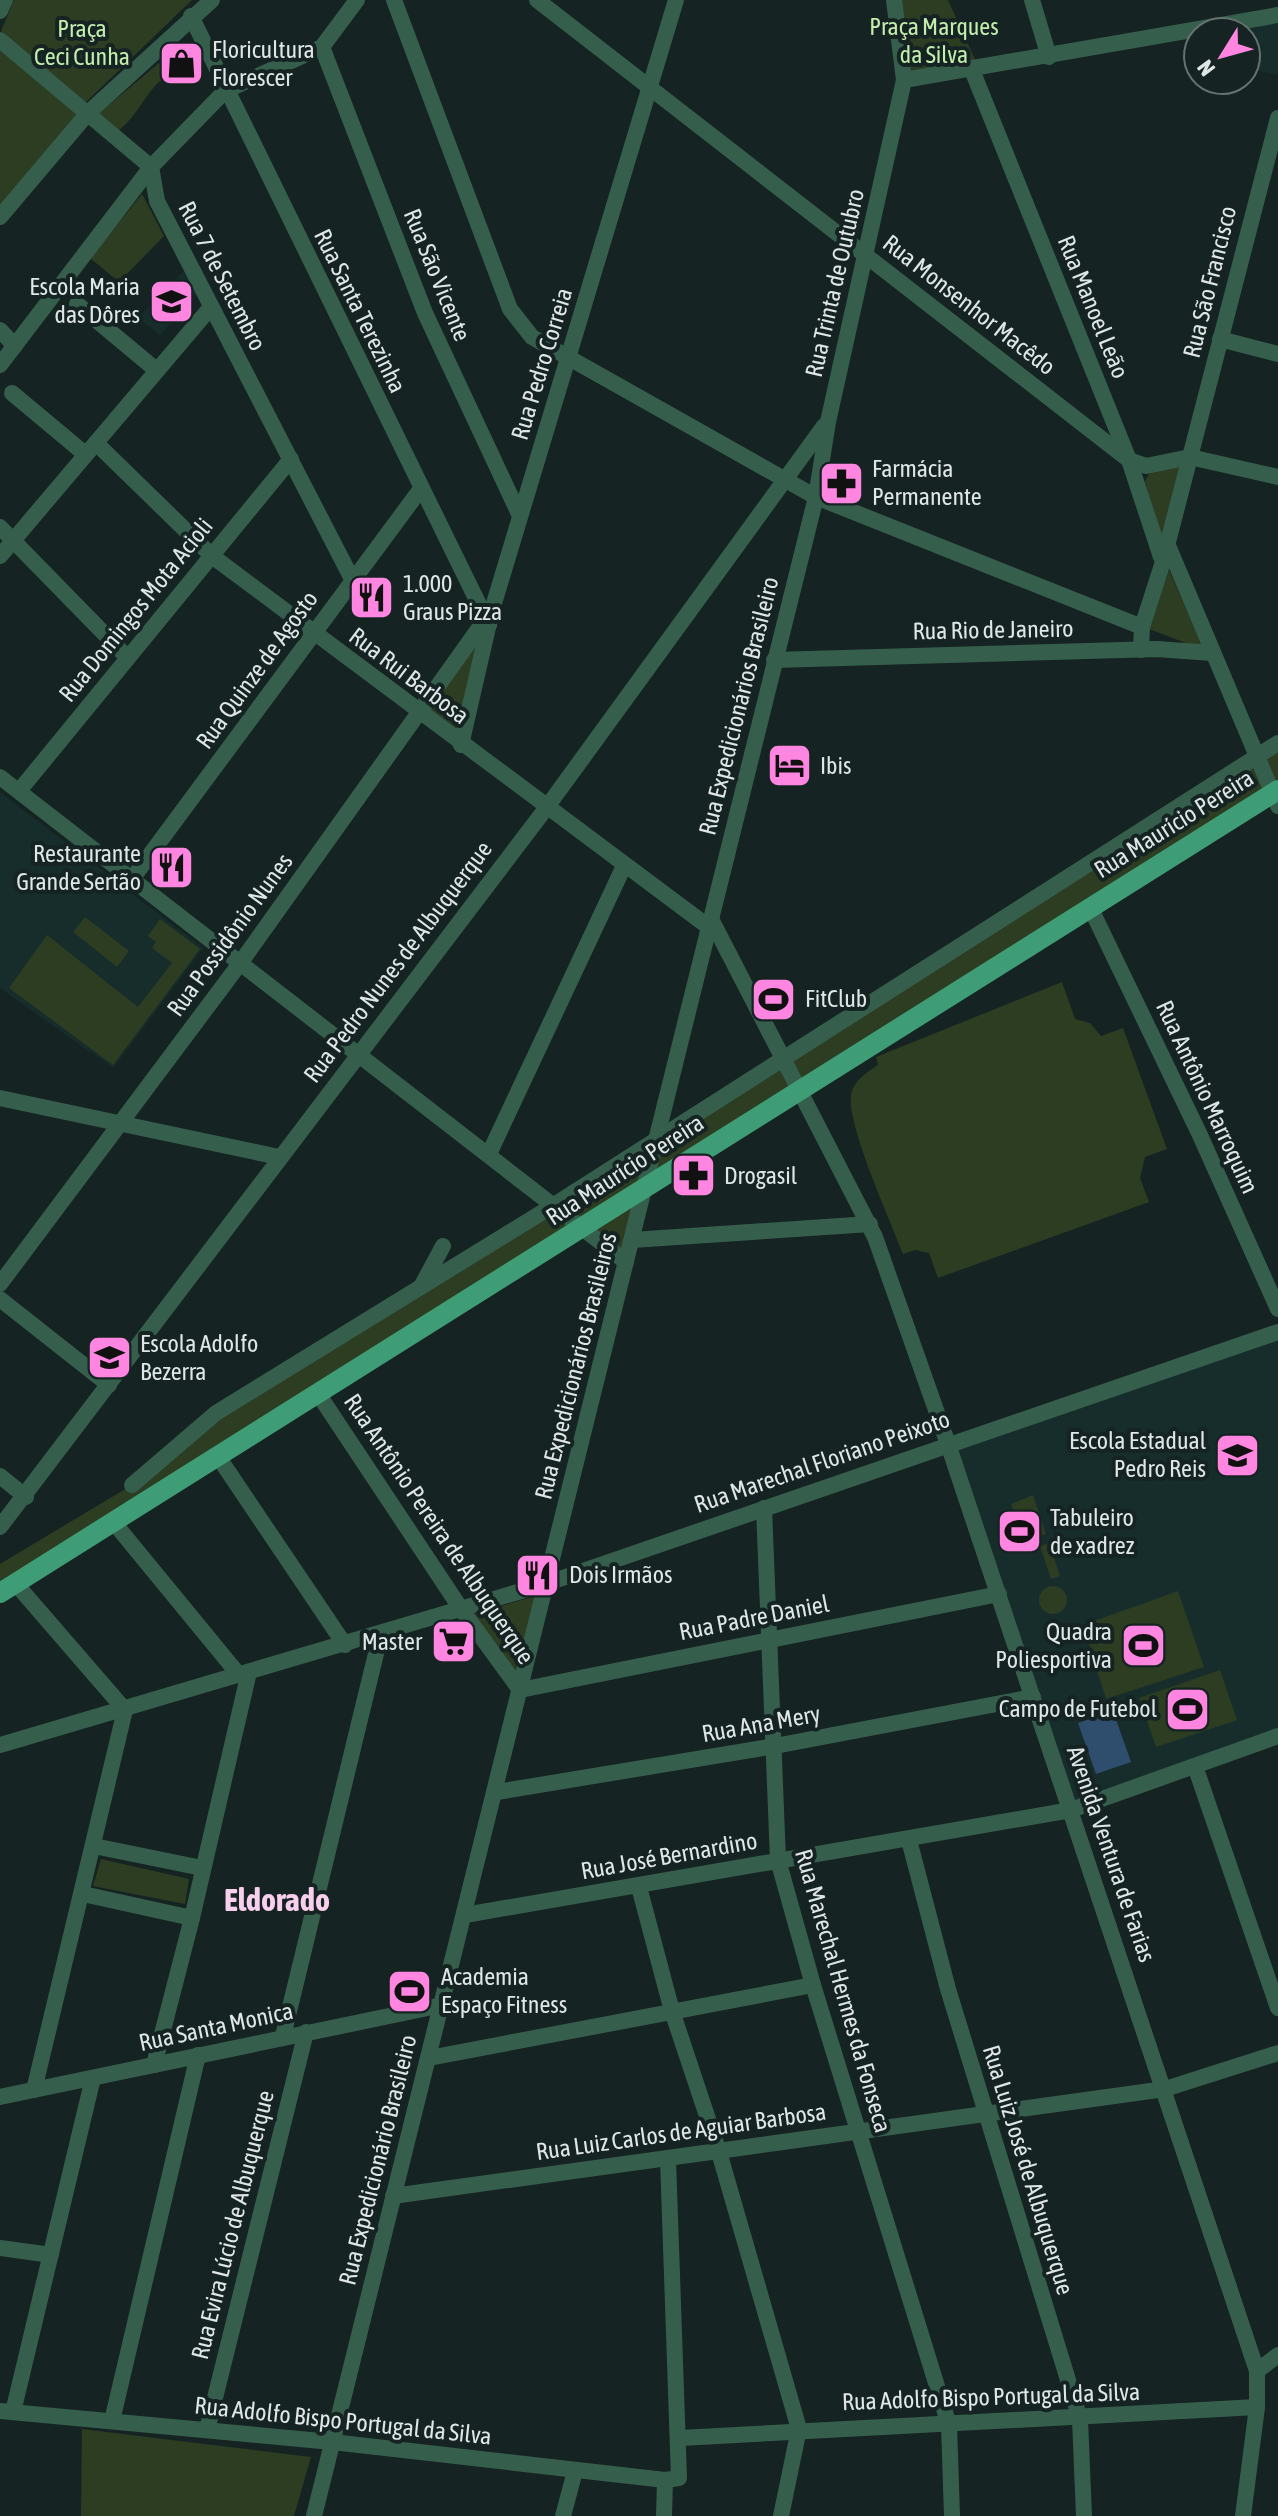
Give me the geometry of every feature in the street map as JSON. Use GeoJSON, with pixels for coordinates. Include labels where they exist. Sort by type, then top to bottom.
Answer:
{"type":"FeatureCollection","features":[{"type":"Feature","properties":{"kind":"main road","name":"Rua Maurício Pereira"},"geometry":{"type":"LineString","coordinates":[[8,1589],[1090,907],[1276,797]]}},
{"type":"Feature","properties":{"kind":"street"},"geometry":{"type":"LineString","coordinates":[[0,11],[5,0]]}},
{"type":"Feature","properties":{"kind":"street"},"geometry":{"type":"LineString","coordinates":[[0,217],[88,113],[212,0]]}},
{"type":"Feature","properties":{"kind":"street"},"geometry":{"type":"LineString","coordinates":[[0,365],[151,167],[225,91],[322,47],[357,0]]}},
{"type":"Feature","properties":{"kind":"street"},"geometry":{"type":"LineString","coordinates":[[394,0],[510,309],[532,337],[816,497],[1142,627]]}},
{"type":"Feature","properties":{"kind":"street","name":"Rua Monsenhor Macêdo"},"geometry":{"type":"LineString","coordinates":[[537,0],[1129,460],[1146,466],[1190,457]]}},
{"type":"Feature","properties":{"kind":"street","name":"Rua Pedro Correia"},"geometry":{"type":"LineString","coordinates":[[461,745],[489,618],[676,0]]}},
{"type":"Feature","properties":{"kind":"street","name":"Rua Trinta de Outubro"},"geometry":{"type":"LineString","coordinates":[[816,497],[828,422],[904,80],[894,0]]}},
{"type":"Feature","properties":{"kind":"street"},"geometry":{"type":"LineString","coordinates":[[1032,0],[1049,57]]}},
{"type":"Feature","properties":{"kind":"street"},"geometry":{"type":"LineString","coordinates":[[904,80],[1278,15]]}},
{"type":"Feature","properties":{"kind":"street","name":"Rua Santa Terezinha"},"geometry":{"type":"LineString","coordinates":[[191,16],[420,490],[489,618]]}},
{"type":"Feature","properties":{"kind":"street"},"geometry":{"type":"LineString","coordinates":[[0,40],[151,167]]}},
{"type":"Feature","properties":{"kind":"street","name":"Rua São Vicente"},"geometry":{"type":"LineString","coordinates":[[322,47],[425,313],[520,516]]}},
{"type":"Feature","properties":{"kind":"street","name":"Rua Manoel Leão"},"geometry":{"type":"LineString","coordinates":[[972,70],[1129,460],[1160,546],[1162,565]]}},
{"type":"Feature","properties":{"kind":"street","name":"Rua São Francisco"},"geometry":{"type":"LineString","coordinates":[[1141,650],[1142,627],[1162,565],[1220,339],[1274,148],[1278,118]]}},
{"type":"Feature","properties":{"kind":"street","name":"Rua 7 de Setembro"},"geometry":{"type":"LineString","coordinates":[[151,167],[157,201],[352,579]]}},
{"type":"Feature","properties":{"kind":"street"},"geometry":{"type":"LineString","coordinates":[[77,304],[155,369]]}},
{"type":"Feature","properties":{"kind":"street"},"geometry":{"type":"LineString","coordinates":[[0,556],[155,369],[211,307]]}},
{"type":"Feature","properties":{"kind":"street"},"geometry":{"type":"LineString","coordinates":[[0,330],[15,346]]}},
{"type":"Feature","properties":{"kind":"street"},"geometry":{"type":"LineString","coordinates":[[1220,339],[1278,354]]}},
{"type":"Feature","properties":{"kind":"street","name":"Rua Rui Barbosa"},"geometry":{"type":"LineString","coordinates":[[12,393],[90,449],[212,556],[313,635],[624,866],[710,923]]}},
{"type":"Feature","properties":{"kind":"street","name":"Rua Pedro Nunes de Albuquerque"},"geometry":{"type":"LineString","coordinates":[[0,1527],[26,1497],[279,1157],[547,807],[828,422]]}},
{"type":"Feature","properties":{"kind":"street"},"geometry":{"type":"LineString","coordinates":[[1190,457],[1278,477]]}},
{"type":"Feature","properties":{"kind":"street","name":"Rua Domingos Mota Acioli"},"geometry":{"type":"LineString","coordinates":[[19,791],[291,459]]}},
{"type":"Feature","properties":{"kind":"street","name":"Rua Quinze de Agosto"},"geometry":{"type":"LineString","coordinates":[[132,879],[420,490]]}},
{"type":"Feature","properties":{"kind":"street","name":"Rua Expedicionários Brasileiro"},"geometry":{"type":"LineString","coordinates":[[710,923],[816,497]]}},
{"type":"Feature","properties":{"kind":"street"},"geometry":{"type":"LineString","coordinates":[[0,527],[127,657]]}},
{"type":"Feature","properties":{"kind":"street"},"geometry":{"type":"LineString","coordinates":[[1167,543],[1256,757],[1276,797]]}},
{"type":"Feature","properties":{"kind":"street","name":"Rua Possidônio Nunes"},"geometry":{"type":"LineString","coordinates":[[0,1284],[241,962],[489,618]]}},
{"type":"Feature","properties":{"kind":"street","name":"Rua Rio de Janeiro"},"geometry":{"type":"LineString","coordinates":[[774,660],[1141,650],[1212,653]]}},
{"type":"Feature","properties":{"kind":"street","name":"Rua Maurício Pereira"},"geometry":{"type":"LineString","coordinates":[[132,1485],[216,1413],[554,1205],[1278,743]]}},
{"type":"Feature","properties":{"kind":"street"},"geometry":{"type":"LineString","coordinates":[[0,777],[359,1052],[626,1262]]}},
{"type":"Feature","properties":{"kind":"street"},"geometry":{"type":"LineString","coordinates":[[489,1154],[624,866]]}},
{"type":"Feature","properties":{"kind":"street","name":"Rua Antônio Marroquim"},"geometry":{"type":"LineString","coordinates":[[1090,907],[1199,1133],[1278,1309]]}},
{"type":"Feature","properties":{"kind":"street","name":"Rua Expedicionários Brasileiros"},"geometry":{"type":"LineString","coordinates":[[548,1583],[710,923]]}},
{"type":"Feature","properties":{"kind":"street","name":"Avenida Ventura de Farias"},"geometry":{"type":"LineString","coordinates":[[710,923],[801,1088],[870,1224],[948,1444],[1165,2089],[1257,2371],[1257,2407],[1243,2516]]}},
{"type":"Feature","properties":{"kind":"street"},"geometry":{"type":"LineString","coordinates":[[701,960],[717,958],[735,966]]}},
{"type":"Feature","properties":{"kind":"street"},"geometry":{"type":"LineString","coordinates":[[0,1098],[279,1157]]}},
{"type":"Feature","properties":{"kind":"street"},"geometry":{"type":"LineString","coordinates":[[632,1240],[870,1224]]}},
{"type":"Feature","properties":{"kind":"street"},"geometry":{"type":"LineString","coordinates":[[421,1286],[443,1246]]}},
{"type":"Feature","properties":{"kind":"street"},"geometry":{"type":"LineString","coordinates":[[0,1299],[109,1385]]}},
{"type":"Feature","properties":{"kind":"street","name":"Rua Marechal Floriano Peixoto"},"geometry":{"type":"LineString","coordinates":[[0,1745],[548,1583],[1278,1332]]}},
{"type":"Feature","properties":{"kind":"street","name":"Rua Antônio Pereira de Albuquerque"},"geometry":{"type":"LineString","coordinates":[[319,1395],[461,1609],[520,1690]]}},
{"type":"Feature","properties":{"kind":"street"},"geometry":{"type":"LineString","coordinates":[[219,1458],[345,1645]]}},
{"type":"Feature","properties":{"kind":"street"},"geometry":{"type":"LineString","coordinates":[[0,1476],[26,1497]]}},
{"type":"Feature","properties":{"kind":"street","name":"Rua Marechal Hermes da Fonseca"},"geometry":{"type":"LineString","coordinates":[[764,1508],[772,1639],[778,1860],[857,2131],[949,2425],[952,2516]]}},
{"type":"Feature","properties":{"kind":"street"},"geometry":{"type":"LineString","coordinates":[[115,1524],[244,1673],[192,1918],[154,2065]]}},
{"type":"Feature","properties":{"kind":"street","name":"Rua Expedicionário Brasileiro"},"geometry":{"type":"LineString","coordinates":[[314,2516],[548,1583]]}},
{"type":"Feature","properties":{"kind":"street"},"geometry":{"type":"LineString","coordinates":[[8,1589],[125,1710],[34,2090]]}},
{"type":"Feature","properties":{"kind":"street","name":"Rua Padre Daniel"},"geometry":{"type":"LineString","coordinates":[[520,1690],[999,1594]]}},
{"type":"Feature","properties":{"kind":"street"},"geometry":{"type":"LineString","coordinates":[[283,2036],[381,1633]]}},
{"type":"Feature","properties":{"kind":"street","name":"Rua Ana Mery"},"geometry":{"type":"LineString","coordinates":[[497,1792],[775,1746],[1033,1697]]}},
{"type":"Feature","properties":{"kind":"street","name":"Rua José Bernardino"},"geometry":{"type":"LineString","coordinates":[[465,1915],[1071,1810],[1278,1736]]}},
{"type":"Feature","properties":{"kind":"street"},"geometry":{"type":"LineString","coordinates":[[1195,1766],[1278,2008]]}},
{"type":"Feature","properties":{"kind":"street","name":"Rua Luiz José de Albuquerque"},"geometry":{"type":"LineString","coordinates":[[909,1840],[948,1989],[1080,2419],[1084,2516]]}},
{"type":"Feature","properties":{"kind":"street"},"geometry":{"type":"LineString","coordinates":[[94,1846],[202,1868]]}},
{"type":"Feature","properties":{"kind":"street"},"geometry":{"type":"LineString","coordinates":[[639,1887],[672,2011],[719,2152],[799,2429],[781,2516]]}},
{"type":"Feature","properties":{"kind":"street"},"geometry":{"type":"LineString","coordinates":[[83,1894],[192,1918]]}},
{"type":"Feature","properties":{"kind":"street"},"geometry":{"type":"LineString","coordinates":[[429,2058],[813,1985]]}},
{"type":"Feature","properties":{"kind":"street","name":"Rua Santa Monica"},"geometry":{"type":"LineString","coordinates":[[0,2097],[442,2005]]}},
{"type":"Feature","properties":{"kind":"street","name":"Rua Evira Lúcio de Albuquerque"},"geometry":{"type":"LineString","coordinates":[[207,2430],[306,2032]]}},
{"type":"Feature","properties":{"kind":"street","name":"Rua Luiz Carlos de Aguiar Barbosa"},"geometry":{"type":"LineString","coordinates":[[393,2196],[1165,2089],[1278,2053]]}},
{"type":"Feature","properties":{"kind":"street"},"geometry":{"type":"LineString","coordinates":[[112,2421],[198,2055]]}},
{"type":"Feature","properties":{"kind":"street"},"geometry":{"type":"LineString","coordinates":[[6,2412],[51,2255],[93,2078]]}},
{"type":"Feature","properties":{"kind":"street"},"geometry":{"type":"LineString","coordinates":[[664,2516],[680,2438],[668,2159]]}},
{"type":"Feature","properties":{"kind":"street"},"geometry":{"type":"LineString","coordinates":[[0,2248],[51,2255]]}},
{"type":"Feature","properties":{"kind":"street"},"geometry":{"type":"LineString","coordinates":[[1257,2371],[1278,2355]]}},
{"type":"Feature","properties":{"kind":"street","name":"Rua Adolfo Bispo Portugal da Silva"},"geometry":{"type":"LineString","coordinates":[[680,2438],[799,2429],[1080,2419],[1257,2407]]}},
{"type":"Feature","properties":{"kind":"street","name":"Rua Adolfo Bispo Portugal da Silva"},"geometry":{"type":"LineString","coordinates":[[6,2412],[332,2442],[575,2471],[672,2479]]}},
{"type":"Feature","properties":{"kind":"street"},"geometry":{"type":"LineString","coordinates":[[563,2516],[575,2471]]}},
{"type":"Feature","properties":{"kind":"shaded area"},"geometry":{"type":"Polygon","coordinates":[[[1278,23],[1278,75],[1262,72],[1262,25],[1278,23]]]}},
{"type":"Feature","properties":{"kind":"shaded area","name":"Escola Maria das Dôres"},"geometry":{"type":"Polygon","coordinates":[[[184,271],[196,294],[160,335],[138,318],[184,271]]]}},
{"type":"Feature","properties":{"kind":"shaded area"},"geometry":{"type":"Polygon","coordinates":[[[0,792],[203,948],[113,1068],[0,988],[0,792]]]}},
{"type":"Feature","properties":{"kind":"shaded area"},"geometry":{"type":"Polygon","coordinates":[[[1278,1332],[1278,1736],[1071,1810],[948,1444],[1278,1332]]]}},
{"type":"Feature","properties":{"kind":"green space","name":"Praça Ceci Cunha"},"geometry":{"type":"Polygon","coordinates":[[[14,0],[192,0],[86,102],[1,31],[14,0]]]}},
{"type":"Feature","properties":{"kind":"green space","name":"Praça Marques da Silva"},"geometry":{"type":"Polygon","coordinates":[[[899,0],[948,0],[977,64],[909,74],[899,0]]]}},
{"type":"Feature","properties":{"kind":"green space"},"geometry":{"type":"Polygon","coordinates":[[[0,47],[81,118],[0,210],[0,47]]]}},
{"type":"Feature","properties":{"kind":"green space"},"geometry":{"type":"Polygon","coordinates":[[[159,63],[170,73],[154,87],[118,131],[97,115],[159,63]]]}},
{"type":"Feature","properties":{"kind":"green space"},"geometry":{"type":"Polygon","coordinates":[[[142,194],[164,236],[119,282],[90,258],[142,194]]]}},
{"type":"Feature","properties":{"kind":"green space"},"geometry":{"type":"Polygon","coordinates":[[[1182,466],[1163,551],[1145,481],[1150,472],[1182,466]]]}},
{"type":"Feature","properties":{"kind":"green space"},"geometry":{"type":"Polygon","coordinates":[[[1169,570],[1204,650],[1149,629],[1169,570]]]}},
{"type":"Feature","properties":{"kind":"green space"},"geometry":{"type":"Polygon","coordinates":[[[486,619],[461,745],[420,714],[486,619]]]}},
{"type":"Feature","properties":{"kind":"green space"},"geometry":{"type":"Polygon","coordinates":[[[1278,743],[1278,790],[646,1187],[626,1262],[582,1228],[0,1593],[0,1564],[132,1485],[216,1413],[1278,743]]]}},
{"type":"Feature","properties":{"kind":"green space"},"geometry":{"type":"Polygon","coordinates":[[[85,917],[129,951],[117,967],[73,932],[85,917]]]}},
{"type":"Feature","properties":{"kind":"green space"},"geometry":{"type":"Polygon","coordinates":[[[160,919],[200,949],[113,1065],[9,988],[47,935],[138,1007],[172,963],[152,948],[156,942],[148,936],[160,919]]]}},
{"type":"Feature","properties":{"kind":"green space"},"geometry":{"type":"Polygon","coordinates":[[[1062,982],[1075,1019],[1090,1023],[1101,1036],[1123,1028],[1167,1149],[1145,1157],[1140,1178],[1149,1202],[938,1278],[929,1253],[915,1250],[903,1254],[856,1129],[851,1096],[854,1086],[878,1065],[876,1057],[1062,982]]]}},
{"type":"Feature","properties":{"kind":"green space"},"geometry":{"type":"Polygon","coordinates":[[[1033,1495],[1046,1534],[1036,1538],[1030,1514],[1016,1518],[1011,1504],[1033,1495]]]}},
{"type":"Feature","properties":{"kind":"green space","name":"Tabuleiro de xadrez"},"geometry":{"type":"Polygon","coordinates":[[[1025,1521],[1030,1538],[1014,1544],[1008,1527],[1025,1521]]]}},
{"type":"Feature","properties":{"kind":"green space"},"geometry":{"type":"Polygon","coordinates":[[[1049,1543],[1060,1576],[1051,1579],[1040,1546],[1049,1543]]]}},
{"type":"Feature","properties":{"kind":"green space"},"geometry":{"type":"Polygon","coordinates":[[[1053,1586],[1063,1590],[1067,1600],[1063,1610],[1053,1614],[1043,1610],[1039,1600],[1043,1590],[1053,1586]]]}},
{"type":"Feature","properties":{"kind":"green space","name":"Quadra Poliesportiva"},"geometry":{"type":"Polygon","coordinates":[[[1178,1591],[1204,1667],[1106,1699],[1083,1625],[1178,1591]]]}},
{"type":"Feature","properties":{"kind":"green space"},"geometry":{"type":"Polygon","coordinates":[[[539,1595],[519,1680],[471,1615],[539,1595]]]}},
{"type":"Feature","properties":{"kind":"green space","name":"Campo de Futebol"},"geometry":{"type":"Polygon","coordinates":[[[1220,1670],[1237,1720],[1156,1747],[1139,1698],[1220,1670]]]}},
{"type":"Feature","properties":{"kind":"green space"},"geometry":{"type":"Polygon","coordinates":[[[101,1859],[189,1879],[185,1904],[93,1886],[101,1859]]]}},
{"type":"Feature","properties":{"kind":"green space"},"geometry":{"type":"Polygon","coordinates":[[[82,2429],[311,2457],[294,2516],[81,2516],[82,2429]]]}},
{"type":"Feature","properties":{"kind":"water"},"geometry":{"type":"Polygon","coordinates":[[[1113,1711],[1131,1762],[1096,1774],[1078,1723],[1113,1711]]]}},
{"type":"Feature","properties":{"kind":"place","name":"Floricultura Florescer"},"geometry":{"type":"Point","coordinates":[181,64]}},
{"type":"Feature","properties":{"kind":"place","name":"Escola Maria das Dôres"},"geometry":{"type":"Point","coordinates":[171,301]}},
{"type":"Feature","properties":{"kind":"place","name":"Farmácia Permanente"},"geometry":{"type":"Point","coordinates":[841,483]}},
{"type":"Feature","properties":{"kind":"place","name":"1.000 Graus Pizza"},"geometry":{"type":"Point","coordinates":[372,598]}},
{"type":"Feature","properties":{"kind":"place","name":"Ibis"},"geometry":{"type":"Point","coordinates":[789,766]}},
{"type":"Feature","properties":{"kind":"place","name":"Restaurante Grande Sertão"},"geometry":{"type":"Point","coordinates":[172,868]}},
{"type":"Feature","properties":{"kind":"place","name":"FitClub"},"geometry":{"type":"Point","coordinates":[774,999]}},
{"type":"Feature","properties":{"kind":"place","name":"Drogasil"},"geometry":{"type":"Point","coordinates":[693,1176]}},
{"type":"Feature","properties":{"kind":"place","name":"Escola Adolfo Bezerra"},"geometry":{"type":"Point","coordinates":[109,1358]}},
{"type":"Feature","properties":{"kind":"place","name":"Escola Estadual Pedro Reis"},"geometry":{"type":"Point","coordinates":[1237,1455]}},
{"type":"Feature","properties":{"kind":"place","name":"Tabuleiro de xadrez"},"geometry":{"type":"Point","coordinates":[1019,1532]}},
{"type":"Feature","properties":{"kind":"place","name":"Dois Irmãos"},"geometry":{"type":"Point","coordinates":[538,1575]}},
{"type":"Feature","properties":{"kind":"place","name":"Master"},"geometry":{"type":"Point","coordinates":[453,1642]}},
{"type":"Feature","properties":{"kind":"place","name":"Quadra Poliesportiva"},"geometry":{"type":"Point","coordinates":[1143,1646]}},
{"type":"Feature","properties":{"kind":"place","name":"Campo de Futebol"},"geometry":{"type":"Point","coordinates":[1188,1709]}},
{"type":"Feature","properties":{"kind":"place","name":"Academia Espaço Fitness"},"geometry":{"type":"Point","coordinates":[410,1991]}},
{"type":"Feature","properties":{"kind":"district","name":"Eldorado"},"geometry":{"type":"Point","coordinates":[277,1900]}}]}
